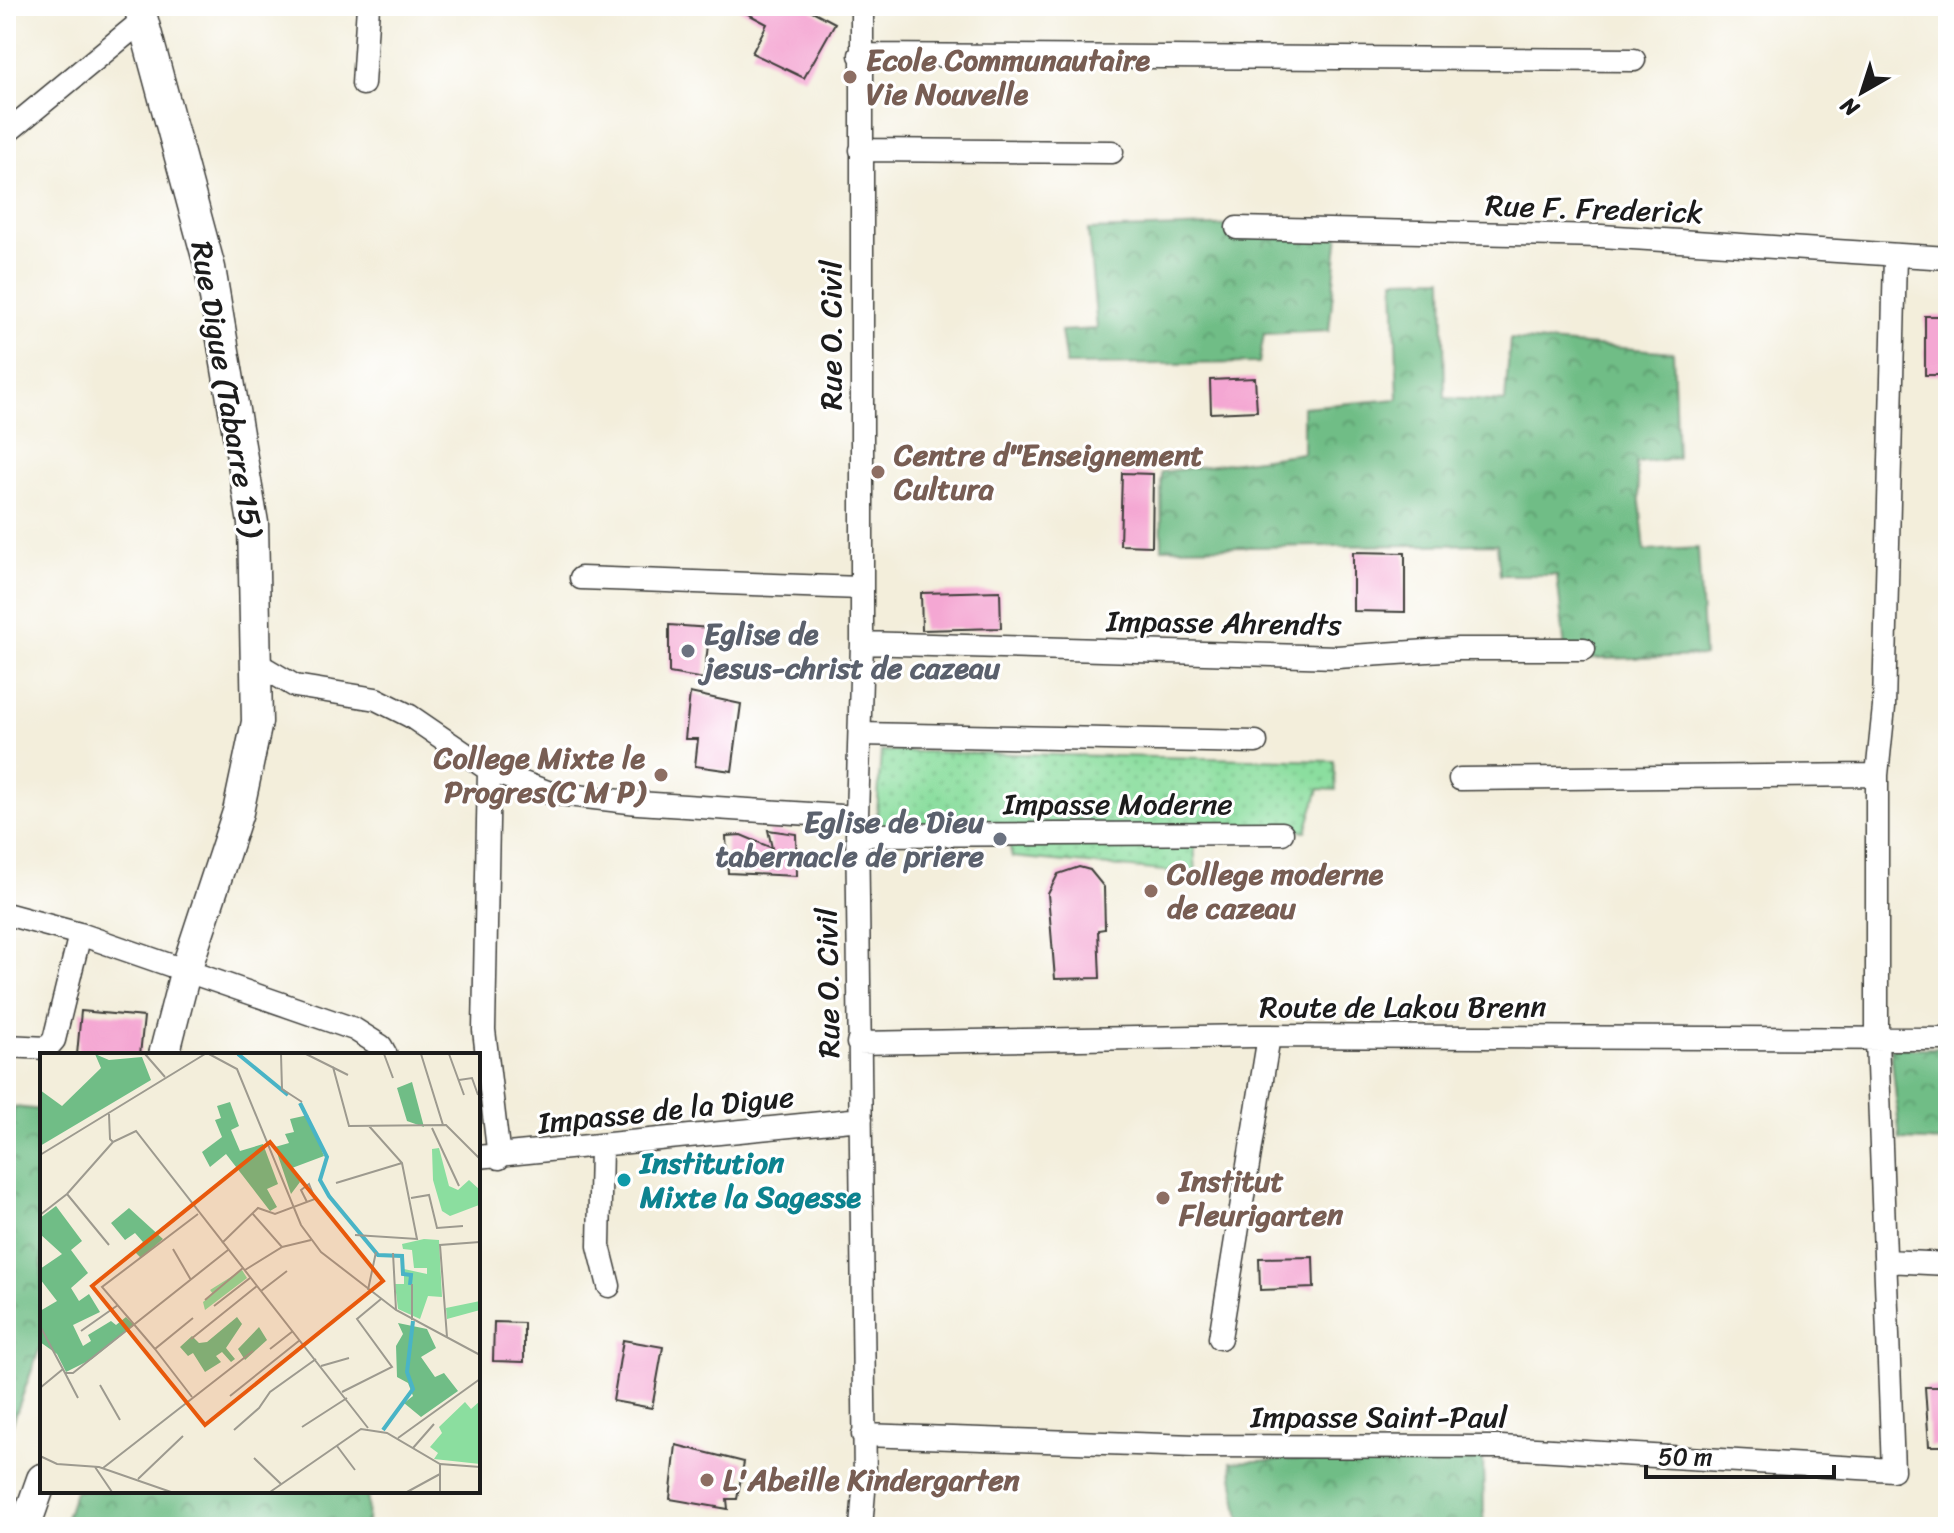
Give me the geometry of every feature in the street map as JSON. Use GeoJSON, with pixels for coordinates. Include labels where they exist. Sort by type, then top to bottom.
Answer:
{"type":"FeatureCollection","features":[{"type":"Feature","properties":{"kind":"street"},"geometry":{"type":"LineString","coordinates":[[363,84],[368,6]]}},
{"type":"Feature","properties":{"kind":"street","name":"Rue O. Civil"},"geometry":{"type":"LineString","coordinates":[[861,1527],[863,1435],[857,826],[862,643],[862,6]]}},
{"type":"Feature","properties":{"kind":"street"},"geometry":{"type":"LineString","coordinates":[[6,133],[141,13]]}},
{"type":"Feature","properties":{"kind":"street","name":"Rue Digue (Tabarre 15)"},"geometry":{"type":"LineString","coordinates":[[141,13],[210,268],[253,523],[257,722],[238,812],[185,973],[165,1053]]}},
{"type":"Feature","properties":{"kind":"street"},"geometry":{"type":"LineString","coordinates":[[860,55],[1634,60]]}},
{"type":"Feature","properties":{"kind":"street"},"geometry":{"type":"LineString","coordinates":[[861,150],[1112,152]]}},
{"type":"Feature","properties":{"kind":"street","name":"Rue F. Frederick"},"geometry":{"type":"LineString","coordinates":[[1237,228],[1601,236],[1948,258]]}},
{"type":"Feature","properties":{"kind":"street"},"geometry":{"type":"LineString","coordinates":[[1895,256],[1884,707],[1877,775],[1877,1039],[1886,1261],[1948,1264]]}},
{"type":"Feature","properties":{"kind":"street"},"geometry":{"type":"LineString","coordinates":[[581,578],[861,588]]}},
{"type":"Feature","properties":{"kind":"street","name":"Impasse Ahrendts"},"geometry":{"type":"LineString","coordinates":[[862,643],[1337,657],[1458,649],[1584,649]]}},
{"type":"Feature","properties":{"kind":"street","name":"Impasse Moderne"},"geometry":{"type":"LineString","coordinates":[[256,663],[295,686],[376,699],[410,716],[489,770],[550,793],[857,826],[1282,833]]}},
{"type":"Feature","properties":{"kind":"street"},"geometry":{"type":"LineString","coordinates":[[860,734],[1256,742]]}},
{"type":"Feature","properties":{"kind":"street"},"geometry":{"type":"LineString","coordinates":[[488,1158],[484,1030],[489,770]]}},
{"type":"Feature","properties":{"kind":"street"},"geometry":{"type":"LineString","coordinates":[[1460,779],[1877,775]]}},
{"type":"Feature","properties":{"kind":"street"},"geometry":{"type":"LineString","coordinates":[[6,914],[80,934],[185,973],[354,1029],[381,1046],[385,1053]]}},
{"type":"Feature","properties":{"kind":"street"},"geometry":{"type":"LineString","coordinates":[[6,1046],[47,1048],[54,1040],[80,934]]}},
{"type":"Feature","properties":{"kind":"street"},"geometry":{"type":"LineString","coordinates":[[1220,1338],[1269,1036]]}},
{"type":"Feature","properties":{"kind":"street","name":"Route de Lakou Brenn"},"geometry":{"type":"LineString","coordinates":[[858,1043],[1269,1036],[1948,1039]]}},
{"type":"Feature","properties":{"kind":"street","name":"Impasse de la Digue"},"geometry":{"type":"LineString","coordinates":[[488,1158],[861,1119]]}},
{"type":"Feature","properties":{"kind":"street"},"geometry":{"type":"LineString","coordinates":[[601,1147],[599,1246],[609,1286]]}},
{"type":"Feature","properties":{"kind":"street","name":"Impasse Saint-Paul"},"geometry":{"type":"LineString","coordinates":[[863,1435],[1195,1446],[1501,1447],[1893,1470],[1886,1261]]}},
{"type":"Feature","properties":{"kind":"street"},"geometry":{"type":"LineString","coordinates":[[25,1527],[40,1485]]}},
{"type":"Feature","properties":{"kind":"green space"},"geometry":{"type":"Polygon","coordinates":[[[1340,222],[1329,331],[1264,334],[1259,363],[1066,365],[1061,331],[1097,329],[1088,230],[1340,222]]]}},
{"type":"Feature","properties":{"kind":"green space"},"geometry":{"type":"Polygon","coordinates":[[[1443,278],[1445,398],[1505,402],[1510,339],[1673,352],[1677,458],[1636,463],[1645,551],[1698,548],[1704,656],[1566,660],[1557,575],[1500,575],[1497,544],[1162,548],[1161,472],[1303,453],[1303,407],[1398,399],[1394,279],[1443,278]]]}},
{"type":"Feature","properties":{"kind":"green space"},"geometry":{"type":"Polygon","coordinates":[[[881,751],[1334,761],[1336,790],[1319,789],[1306,831],[1193,827],[1196,874],[1012,857],[1008,839],[876,831],[881,751]]]}},
{"type":"Feature","properties":{"kind":"green space"},"geometry":{"type":"Polygon","coordinates":[[[1891,1048],[1948,1048],[1948,1142],[1900,1140],[1891,1048]]]}},
{"type":"Feature","properties":{"kind":"green space"},"geometry":{"type":"Polygon","coordinates":[[[14,1107],[40,1110],[40,1348],[6,1441],[6,1179],[14,1107]]]}},
{"type":"Feature","properties":{"kind":"green space"},"geometry":{"type":"Polygon","coordinates":[[[1483,1452],[1484,1527],[1241,1527],[1231,1462],[1483,1452]]]}},
{"type":"Feature","properties":{"kind":"green space"},"geometry":{"type":"Polygon","coordinates":[[[74,1493],[368,1493],[367,1527],[63,1527],[74,1493]]]}},
{"type":"Feature","properties":{"kind":"building"},"geometry":{"type":"Polygon","coordinates":[[[733,6],[803,6],[835,23],[804,78],[752,53],[767,24],[733,6]]]}},
{"type":"Feature","properties":{"kind":"building"},"geometry":{"type":"Polygon","coordinates":[[[1925,316],[1948,316],[1948,375],[1925,375],[1925,316]]]}},
{"type":"Feature","properties":{"kind":"building"},"geometry":{"type":"Polygon","coordinates":[[[1255,378],[1257,411],[1211,413],[1210,380],[1255,378]]]}},
{"type":"Feature","properties":{"kind":"building"},"geometry":{"type":"Polygon","coordinates":[[[1122,473],[1153,474],[1152,546],[1120,545],[1122,473]]]}},
{"type":"Feature","properties":{"kind":"building"},"geometry":{"type":"Polygon","coordinates":[[[1353,552],[1405,553],[1405,612],[1353,611],[1353,552]]]}},
{"type":"Feature","properties":{"kind":"building"},"geometry":{"type":"Polygon","coordinates":[[[1000,591],[1001,628],[922,630],[921,593],[1000,591]]]}},
{"type":"Feature","properties":{"kind":"building","name":"Eglise de jesus-christ de cazeau"},"geometry":{"type":"Polygon","coordinates":[[[669,625],[710,628],[704,679],[669,673],[669,625]]]}},
{"type":"Feature","properties":{"kind":"building"},"geometry":{"type":"Polygon","coordinates":[[[690,693],[741,704],[732,771],[695,766],[698,739],[685,739],[690,693]]]}},
{"type":"Feature","properties":{"kind":"building"},"geometry":{"type":"Polygon","coordinates":[[[768,830],[796,834],[797,876],[728,873],[726,836],[741,835],[772,848],[768,830]]]}},
{"type":"Feature","properties":{"kind":"building"},"geometry":{"type":"Polygon","coordinates":[[[1079,867],[1090,870],[1104,887],[1105,929],[1098,930],[1100,978],[1055,979],[1048,894],[1058,874],[1079,867]]]}},
{"type":"Feature","properties":{"kind":"building"},"geometry":{"type":"Polygon","coordinates":[[[81,1011],[144,1017],[140,1053],[77,1053],[81,1011]]]}},
{"type":"Feature","properties":{"kind":"building"},"geometry":{"type":"Polygon","coordinates":[[[1313,1257],[1314,1288],[1260,1290],[1259,1258],[1313,1257]]]}},
{"type":"Feature","properties":{"kind":"building"},"geometry":{"type":"Polygon","coordinates":[[[494,1322],[524,1323],[524,1362],[493,1361],[494,1322]]]}},
{"type":"Feature","properties":{"kind":"building"},"geometry":{"type":"Polygon","coordinates":[[[623,1340],[663,1347],[652,1408],[613,1401],[623,1340]]]}},
{"type":"Feature","properties":{"kind":"building"},"geometry":{"type":"Polygon","coordinates":[[[1925,1387],[1948,1387],[1948,1446],[1929,1446],[1925,1387]]]}},
{"type":"Feature","properties":{"kind":"building","name":"L'Abeille Kindergarten"},"geometry":{"type":"Polygon","coordinates":[[[676,1445],[744,1462],[737,1499],[727,1499],[728,1509],[670,1499],[676,1445]]]}},
{"type":"Feature","properties":{"kind":"place","name":"Ecole Communautaire Vie Nouvelle"},"geometry":{"type":"Point","coordinates":[850,77]}},
{"type":"Feature","properties":{"kind":"place","name":"Centre d\"Enseignement Cultura"},"geometry":{"type":"Point","coordinates":[878,472]}},
{"type":"Feature","properties":{"kind":"place","name":"Eglise de jesus-christ de cazeau"},"geometry":{"type":"Point","coordinates":[688,651]}},
{"type":"Feature","properties":{"kind":"place","name":"College Mixte le Progres(C M P)"},"geometry":{"type":"Point","coordinates":[661,775]}},
{"type":"Feature","properties":{"kind":"place","name":"Eglise de Dieu tabernacle de priere"},"geometry":{"type":"Point","coordinates":[1000,839]}},
{"type":"Feature","properties":{"kind":"place","name":"College moderne de cazeau"},"geometry":{"type":"Point","coordinates":[1151,891]}},
{"type":"Feature","properties":{"kind":"place","name":"Institution Mixte la Sagesse"},"geometry":{"type":"Point","coordinates":[624,1180]}},
{"type":"Feature","properties":{"kind":"place","name":"Institut Fleurigarten"},"geometry":{"type":"Point","coordinates":[1163,1198]}},
{"type":"Feature","properties":{"kind":"place","name":"L'Abeille Kindergarten"},"geometry":{"type":"Point","coordinates":[707,1480]}}]}
